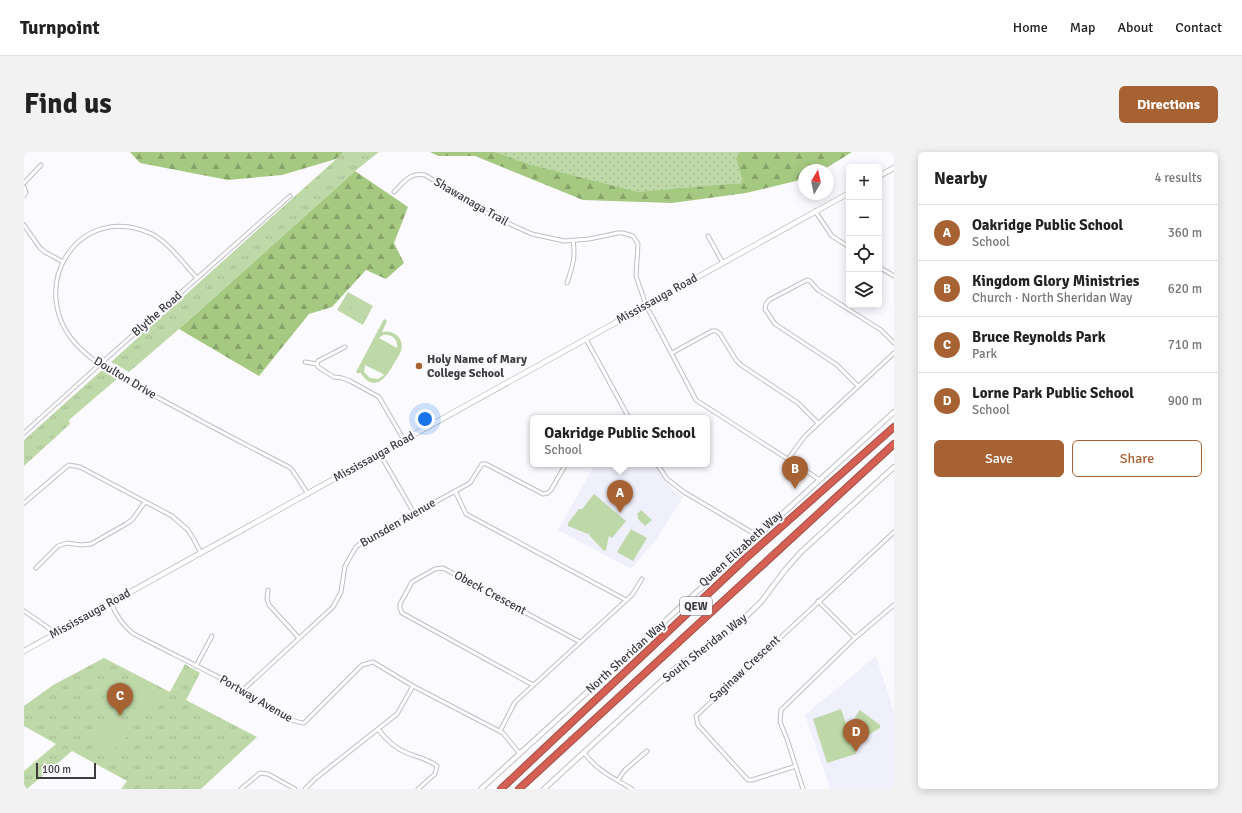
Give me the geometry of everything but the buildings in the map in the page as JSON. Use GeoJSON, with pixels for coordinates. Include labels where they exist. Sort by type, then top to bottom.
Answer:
{"type":"FeatureCollection","features":[{"type":"Feature","properties":{"kind":"highway","name":"Queen Elizabeth Way"},"geometry":{"type":"LineString","coordinates":[[501,789],[745,559],[894,427]]}},
{"type":"Feature","properties":{"kind":"highway","name":"QEW"},"geometry":{"type":"LineString","coordinates":[[520,789],[894,444]]}},
{"type":"Feature","properties":{"kind":"main road"},"geometry":{"type":"LineString","coordinates":[[882,174],[894,168]]}},
{"type":"Feature","properties":{"kind":"main road","name":"Mississauga Road"},"geometry":{"type":"LineString","coordinates":[[24,651],[846,195]]}},
{"type":"Feature","properties":{"kind":"street"},"geometry":{"type":"LineString","coordinates":[[24,183],[41,165]]}},
{"type":"Feature","properties":{"kind":"street","name":"Shawanaga Trail"},"geometry":{"type":"LineString","coordinates":[[394,192],[412,175],[425,175],[484,211],[532,234],[564,241],[574,241],[618,233],[633,236],[638,244],[636,276],[646,305],[696,400],[820,480]]}},
{"type":"Feature","properties":{"kind":"street"},"geometry":{"type":"LineString","coordinates":[[24,187],[26,192],[24,196]]}},
{"type":"Feature","properties":{"kind":"street","name":"Blythe Road"},"geometry":{"type":"LineString","coordinates":[[24,433],[290,196]]}},
{"type":"Feature","properties":{"kind":"street"},"geometry":{"type":"LineString","coordinates":[[815,211],[832,236],[846,245]]}},
{"type":"Feature","properties":{"kind":"street"},"geometry":{"type":"LineString","coordinates":[[24,225],[40,248],[62,262]]}},
{"type":"Feature","properties":{"kind":"street","name":"Doulton Drive"},"geometry":{"type":"LineString","coordinates":[[197,278],[160,240],[142,230],[119,226],[96,231],[76,244],[62,262],[56,284],[58,309],[65,328],[75,342],[99,365],[189,415],[289,467],[294,471],[308,494]]}},
{"type":"Feature","properties":{"kind":"street"},"geometry":{"type":"LineString","coordinates":[[708,236],[723,263]]}},
{"type":"Feature","properties":{"kind":"street"},"geometry":{"type":"LineString","coordinates":[[567,283],[574,257],[574,241]]}},
{"type":"Feature","properties":{"kind":"street"},"geometry":{"type":"LineString","coordinates":[[882,268],[894,276]]}},
{"type":"Feature","properties":{"kind":"street"},"geometry":{"type":"LineString","coordinates":[[858,386],[837,365],[775,324],[765,309],[769,300],[807,280],[818,290],[881,330],[894,343]]}},
{"type":"Feature","properties":{"kind":"street"},"geometry":{"type":"LineString","coordinates":[[672,353],[712,331],[716,331],[720,334],[741,365],[798,403],[818,423]]}},
{"type":"Feature","properties":{"kind":"street"},"geometry":{"type":"LineString","coordinates":[[586,339],[627,415]]}},
{"type":"Feature","properties":{"kind":"street"},"geometry":{"type":"LineString","coordinates":[[317,364],[318,361],[345,347]]}},
{"type":"Feature","properties":{"kind":"street"},"geometry":{"type":"LineString","coordinates":[[788,459],[801,441],[818,423],[894,353]]}},
{"type":"Feature","properties":{"kind":"street"},"geometry":{"type":"LineString","coordinates":[[305,362],[317,364],[318,367],[334,377],[350,381],[379,397],[404,440]]}},
{"type":"Feature","properties":{"kind":"street","name":"North Sheridan Way"},"geometry":{"type":"LineString","coordinates":[[481,789],[894,412]]}},
{"type":"Feature","properties":{"kind":"street"},"geometry":{"type":"LineString","coordinates":[[380,454],[414,514]]}},
{"type":"Feature","properties":{"kind":"street","name":"Bunsden Avenue"},"geometry":{"type":"LineString","coordinates":[[243,690],[333,606],[341,592],[346,566],[356,547],[470,483],[482,464],[486,464],[540,493],[548,493],[564,467]]}},
{"type":"Feature","properties":{"kind":"street"},"geometry":{"type":"LineString","coordinates":[[24,503],[69,465],[80,466],[172,516],[193,538],[200,553]]}},
{"type":"Feature","properties":{"kind":"street"},"geometry":{"type":"LineString","coordinates":[[659,467],[667,479],[684,492],[758,536]]}},
{"type":"Feature","properties":{"kind":"street","name":"South Sheridan Way"},"geometry":{"type":"LineString","coordinates":[[544,789],[679,665],[714,643],[745,617],[761,602],[785,570],[801,552],[894,467]]}},
{"type":"Feature","properties":{"kind":"street"},"geometry":{"type":"LineString","coordinates":[[455,491],[466,514],[626,600]]}},
{"type":"Feature","properties":{"kind":"street"},"geometry":{"type":"LineString","coordinates":[[36,568],[58,546],[67,543],[81,545],[91,544],[126,524],[132,520],[145,502]]}},
{"type":"Feature","properties":{"kind":"street","name":"Saginaw Crescent"},"geometry":{"type":"LineString","coordinates":[[796,766],[748,780],[698,725],[696,716],[894,532]]}},
{"type":"Feature","properties":{"kind":"street","name":"Obeck Crescent"},"geometry":{"type":"LineString","coordinates":[[533,685],[402,613],[400,604],[412,582],[435,569],[443,568],[580,642]]}},
{"type":"Feature","properties":{"kind":"street"},"geometry":{"type":"LineString","coordinates":[[500,731],[515,702],[626,600],[635,591],[642,579]]}},
{"type":"Feature","properties":{"kind":"street"},"geometry":{"type":"LineString","coordinates":[[268,590],[267,599],[269,605],[298,638]]}},
{"type":"Feature","properties":{"kind":"street"},"geometry":{"type":"LineString","coordinates":[[818,602],[855,638]]}},
{"type":"Feature","properties":{"kind":"street","name":"Portway Avenue"},"geometry":{"type":"LineString","coordinates":[[111,603],[114,611],[126,629],[243,690],[297,722],[304,723],[362,665],[373,662],[413,686],[500,731],[520,754]]}},
{"type":"Feature","properties":{"kind":"street"},"geometry":{"type":"LineString","coordinates":[[803,789],[780,722],[781,710],[855,638],[894,605]]}},
{"type":"Feature","properties":{"kind":"street"},"geometry":{"type":"LineString","coordinates":[[24,611],[56,633]]}},
{"type":"Feature","properties":{"kind":"street"},"geometry":{"type":"LineString","coordinates":[[196,666],[212,636]]}},
{"type":"Feature","properties":{"kind":"street"},"geometry":{"type":"LineString","coordinates":[[305,789],[316,778],[397,714],[413,686]]}},
{"type":"Feature","properties":{"kind":"street"},"geometry":{"type":"LineString","coordinates":[[378,729],[386,739],[399,749],[427,760],[437,766],[435,774],[418,789]]}},
{"type":"Feature","properties":{"kind":"street"},"geometry":{"type":"LineString","coordinates":[[618,780],[625,770],[647,751]]}},
{"type":"Feature","properties":{"kind":"street"},"geometry":{"type":"LineString","coordinates":[[584,753],[602,772],[632,789]]}},
{"type":"Feature","properties":{"kind":"street"},"geometry":{"type":"LineString","coordinates":[[241,789],[260,773],[268,774],[295,789]]}},
{"type":"Feature","properties":{"kind":"shaded area"},"geometry":{"type":"Polygon","coordinates":[[[593,467],[656,467],[668,485],[683,497],[658,537],[631,569],[558,530],[593,467]]]}},
{"type":"Feature","properties":{"kind":"shaded area"},"geometry":{"type":"Polygon","coordinates":[[[876,656],[894,711],[894,789],[830,789],[805,715],[876,656]]]}},
{"type":"Feature","properties":{"kind":"green space"},"geometry":{"type":"Polygon","coordinates":[[[130,152],[344,152],[336,159],[282,175],[228,180],[140,163],[130,152]]]}},
{"type":"Feature","properties":{"kind":"green space"},"geometry":{"type":"Polygon","coordinates":[[[344,152],[379,152],[355,171],[129,372],[111,362],[344,152]]]}},
{"type":"Feature","properties":{"kind":"green space"},"geometry":{"type":"Polygon","coordinates":[[[430,152],[494,152],[531,165],[638,192],[743,183],[736,159],[739,152],[852,152],[833,164],[798,164],[798,180],[746,193],[672,203],[583,200],[475,156],[438,156],[430,152]]]}},
{"type":"Feature","properties":{"kind":"green space"},"geometry":{"type":"Polygon","coordinates":[[[481,152],[739,152],[736,159],[743,183],[632,198],[481,152]]]}},
{"type":"Feature","properties":{"kind":"green space"},"geometry":{"type":"Polygon","coordinates":[[[355,171],[408,207],[394,243],[404,263],[386,279],[366,270],[332,307],[309,314],[259,376],[179,329],[355,171]]]}},
{"type":"Feature","properties":{"kind":"green space"},"geometry":{"type":"Polygon","coordinates":[[[348,292],[373,306],[363,325],[337,310],[348,292]]]}},
{"type":"Feature","properties":{"kind":"green space"},"geometry":{"type":"Polygon","coordinates":[[[348,296],[354,299],[347,312],[341,308],[348,296]]]}},
{"type":"Feature","properties":{"kind":"green space"},"geometry":{"type":"Polygon","coordinates":[[[356,300],[362,303],[355,316],[349,313],[356,300]]]}},
{"type":"Feature","properties":{"kind":"green space"},"geometry":{"type":"Polygon","coordinates":[[[364,304],[369,308],[363,320],[357,317],[364,304]]]}},
{"type":"Feature","properties":{"kind":"green space"},"geometry":{"type":"Polygon","coordinates":[[[384,319],[387,321],[382,332],[386,331],[394,333],[400,338],[402,346],[399,355],[390,370],[378,382],[370,382],[360,372],[359,374],[356,372],[384,319]],[[383,335],[379,338],[397,348],[396,342],[392,336],[383,335]],[[365,365],[364,372],[370,378],[378,379],[384,375],[383,374],[365,365]]]}},
{"type":"Feature","properties":{"kind":"green space"},"geometry":{"type":"Polygon","coordinates":[[[102,370],[118,378],[69,420],[70,424],[24,466],[24,440],[102,370]]]}},
{"type":"Feature","properties":{"kind":"green space"},"geometry":{"type":"Polygon","coordinates":[[[594,494],[626,521],[612,538],[609,536],[606,550],[604,551],[589,535],[590,532],[588,534],[568,526],[568,523],[579,509],[582,509],[594,494]]]}},
{"type":"Feature","properties":{"kind":"green space"},"geometry":{"type":"Polygon","coordinates":[[[641,510],[652,520],[645,526],[638,519],[637,514],[641,510]]]}},
{"type":"Feature","properties":{"kind":"green space"},"geometry":{"type":"Polygon","coordinates":[[[631,529],[647,538],[633,561],[617,552],[631,529]]]}},
{"type":"Feature","properties":{"kind":"green space"},"geometry":{"type":"Polygon","coordinates":[[[104,658],[170,692],[185,664],[200,673],[186,700],[257,737],[201,789],[121,789],[127,781],[72,751],[27,789],[24,789],[24,771],[56,744],[24,726],[24,706],[53,685],[104,658]]]}},
{"type":"Feature","properties":{"kind":"green space"},"geometry":{"type":"Polygon","coordinates":[[[127,679],[157,694],[148,714],[117,699],[127,679]]]}},
{"type":"Feature","properties":{"kind":"green space"},"geometry":{"type":"Polygon","coordinates":[[[97,692],[102,697],[91,707],[87,702],[97,692]]]}},
{"type":"Feature","properties":{"kind":"green space"},"geometry":{"type":"Polygon","coordinates":[[[103,698],[107,703],[97,713],[92,708],[103,698]]]}},
{"type":"Feature","properties":{"kind":"green space"},"geometry":{"type":"Polygon","coordinates":[[[841,709],[856,754],[827,763],[813,719],[841,709]]]}},
{"type":"Feature","properties":{"kind":"green space"},"geometry":{"type":"Polygon","coordinates":[[[860,710],[880,725],[880,728],[859,741],[853,729],[853,725],[860,710]]]}},
{"type":"Feature","properties":{"kind":"green space"},"geometry":{"type":"Polygon","coordinates":[[[118,717],[132,733],[107,755],[93,739],[118,717]]]}},
{"type":"Feature","properties":{"kind":"place","name":"Holy Name of Mary College School"},"geometry":{"type":"Point","coordinates":[419,366]}},
{"type":"Feature","properties":{"kind":"place","name":"Kingdom Glory Ministries"},"geometry":{"type":"Point","coordinates":[795,489]}},
{"type":"Feature","properties":{"kind":"place","name":"Oakridge Public School"},"geometry":{"type":"Point","coordinates":[620,513]}},
{"type":"Feature","properties":{"kind":"place","name":"Bruce Reynolds Park"},"geometry":{"type":"Point","coordinates":[120,716]}},
{"type":"Feature","properties":{"kind":"place","name":"Lorne Park Public School"},"geometry":{"type":"Point","coordinates":[856,752]}}]}
